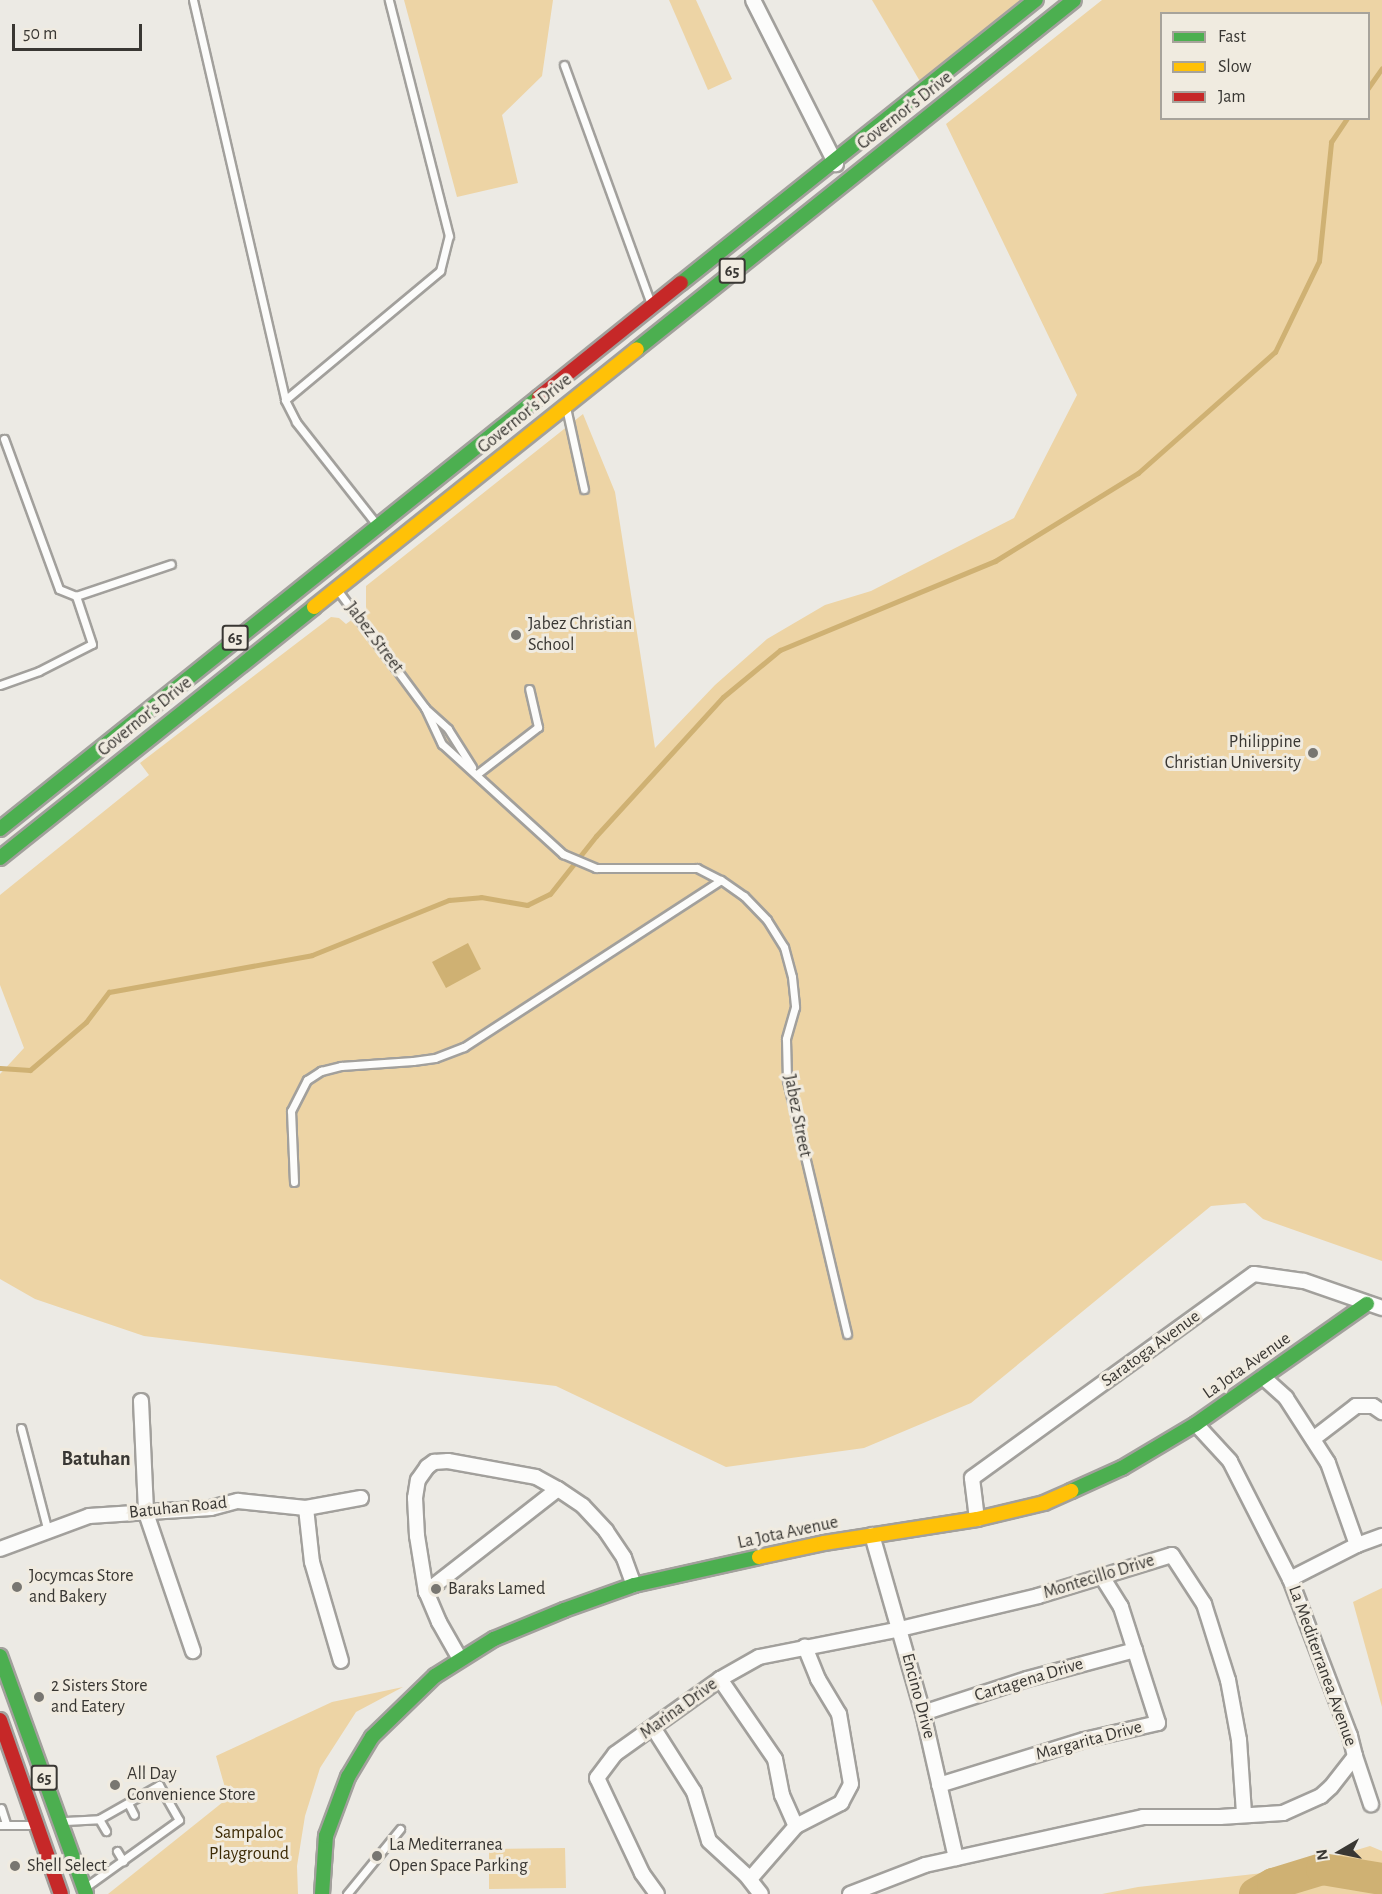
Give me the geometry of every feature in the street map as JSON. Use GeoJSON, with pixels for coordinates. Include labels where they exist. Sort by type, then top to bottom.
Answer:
{"type":"FeatureCollection","features":[{"type":"Feature","properties":{"kind":"main road","name":"Governor's Drive"},"geometry":{"type":"LineString","coordinates":[[0,858],[385,534],[651,306],[1036,0]]}},
{"type":"Feature","properties":{"kind":"main road","name":"Governor's Drive"},"geometry":{"type":"LineString","coordinates":[[0,829],[385,534],[566,405],[1074,0]]}},
{"type":"Feature","properties":{"kind":"main road","name":"La Jota Avenue"},"geometry":{"type":"LineString","coordinates":[[322,1894],[326,1836],[348,1777],[372,1737],[435,1676],[460,1659],[526,1624],[634,1585],[824,1543],[977,1519],[1044,1503],[1122,1468],[1196,1424],[1367,1304]]}},
{"type":"Feature","properties":{"kind":"main road","name":"65"},"geometry":{"type":"LineString","coordinates":[[0,1656],[60,1821],[82,1891]]}},
{"type":"Feature","properties":{"kind":"main road","name":"65"},"geometry":{"type":"LineString","coordinates":[[0,1720],[4,1746],[37,1825],[61,1894]]}},
{"type":"Feature","properties":{"kind":"street"},"geometry":{"type":"LineString","coordinates":[[753,0],[844,182]]}},
{"type":"Feature","properties":{"kind":"street","name":"Saratoga Avenue"},"geometry":{"type":"LineString","coordinates":[[977,1519],[972,1478],[1254,1274],[1304,1281],[1382,1308]]}},
{"type":"Feature","properties":{"kind":"street"},"geometry":{"type":"LineString","coordinates":[[1263,1377],[1286,1398],[1328,1463],[1357,1545]]}},
{"type":"Feature","properties":{"kind":"street"},"geometry":{"type":"LineString","coordinates":[[141,1401],[146,1513],[193,1651]]}},
{"type":"Feature","properties":{"kind":"street"},"geometry":{"type":"LineString","coordinates":[[1313,1439],[1356,1406],[1373,1406],[1382,1412]]}},
{"type":"Feature","properties":{"kind":"street","name":"La Mediterranea Avenue"},"geometry":{"type":"LineString","coordinates":[[850,1894],[925,1865],[1143,1817],[1282,1814],[1314,1801],[1331,1787],[1355,1756],[1350,1736],[1290,1579],[1230,1461],[1196,1424]]}},
{"type":"Feature","properties":{"kind":"street"},"geometry":{"type":"LineString","coordinates":[[460,1659],[439,1622],[426,1592],[417,1536],[415,1498],[418,1480],[427,1467],[448,1461],[536,1477],[558,1489],[583,1506],[606,1531],[624,1558],[634,1585]]}},
{"type":"Feature","properties":{"kind":"street"},"geometry":{"type":"LineString","coordinates":[[426,1592],[558,1489]]}},
{"type":"Feature","properties":{"kind":"street","name":"Batuhan Road"},"geometry":{"type":"LineString","coordinates":[[0,1549],[89,1516],[211,1508],[238,1501],[306,1508],[361,1498]]}},
{"type":"Feature","properties":{"kind":"street"},"geometry":{"type":"LineString","coordinates":[[306,1508],[312,1562],[341,1660]]}},
{"type":"Feature","properties":{"kind":"street","name":"Encino Drive"},"geometry":{"type":"LineString","coordinates":[[872,1535],[923,1713],[956,1858]]}},
{"type":"Feature","properties":{"kind":"street"},"geometry":{"type":"LineString","coordinates":[[1290,1579],[1357,1545],[1382,1536]]}},
{"type":"Feature","properties":{"kind":"street","name":"Montecillo Drive"},"geometry":{"type":"LineString","coordinates":[[900,1629],[1103,1578],[1172,1555],[1204,1604],[1228,1680],[1239,1740],[1244,1814]]}},
{"type":"Feature","properties":{"kind":"street","name":"Margarita Drive"},"geometry":{"type":"LineString","coordinates":[[939,1785],[1084,1740],[1158,1723],[1121,1607],[1103,1578]]}},
{"type":"Feature","properties":{"kind":"street","name":"Marina Drive"},"geometry":{"type":"LineString","coordinates":[[657,1894],[642,1873],[597,1778],[615,1754],[654,1729],[720,1679],[759,1657],[900,1629]]}},
{"type":"Feature","properties":{"kind":"street"},"geometry":{"type":"LineString","coordinates":[[750,1879],[796,1826],[841,1803],[851,1784],[839,1714],[818,1679],[805,1647]]}},
{"type":"Feature","properties":{"kind":"street","name":"Cartagena Drive"},"geometry":{"type":"LineString","coordinates":[[923,1713],[1027,1679],[1135,1650]]}},
{"type":"Feature","properties":{"kind":"street"},"geometry":{"type":"LineString","coordinates":[[720,1679],[775,1759],[782,1795],[796,1826]]}},
{"type":"Feature","properties":{"kind":"street"},"geometry":{"type":"LineString","coordinates":[[654,1729],[694,1792],[709,1841],[750,1879],[761,1894]]}},
{"type":"Feature","properties":{"kind":"street"},"geometry":{"type":"LineString","coordinates":[[1355,1756],[1371,1804]]}},
{"type":"Feature","properties":{"kind":"lane"},"geometry":{"type":"LineString","coordinates":[[193,0],[285,400],[296,422],[385,534]]}},
{"type":"Feature","properties":{"kind":"lane"},"geometry":{"type":"LineString","coordinates":[[285,400],[440,271],[449,236],[389,0]]}},
{"type":"Feature","properties":{"kind":"lane"},"geometry":{"type":"LineString","coordinates":[[564,65],[651,306]]}},
{"type":"Feature","properties":{"kind":"lane"},"geometry":{"type":"LineString","coordinates":[[566,405],[584,489]]}},
{"type":"Feature","properties":{"kind":"lane"},"geometry":{"type":"LineString","coordinates":[[4,439],[59,589],[76,596],[171,564]]}},
{"type":"Feature","properties":{"kind":"lane","name":"Jabez Street"},"geometry":{"type":"LineString","coordinates":[[329,579],[425,708],[448,729],[477,774]]}},
{"type":"Feature","properties":{"kind":"lane"},"geometry":{"type":"LineString","coordinates":[[0,685],[39,671],[92,644],[76,596]]}},
{"type":"Feature","properties":{"kind":"lane"},"geometry":{"type":"LineString","coordinates":[[477,774],[538,727],[529,689]]}},
{"type":"Feature","properties":{"kind":"lane","name":"Jabez Street"},"geometry":{"type":"LineString","coordinates":[[425,708],[442,744],[563,854],[596,868],[697,868],[721,880],[744,896],[767,920],[784,947],[790,967],[795,1007],[786,1039],[787,1080],[847,1334]]}},
{"type":"Feature","properties":{"kind":"lane"},"geometry":{"type":"LineString","coordinates":[[294,1182],[291,1111],[307,1080],[321,1071],[341,1066],[424,1060],[464,1047],[721,880]]}},
{"type":"Feature","properties":{"kind":"lane"},"geometry":{"type":"LineString","coordinates":[[21,1428],[48,1532]]}},
{"type":"Feature","properties":{"kind":"lane"},"geometry":{"type":"LineString","coordinates":[[4,1746],[28,1734]]}},
{"type":"Feature","properties":{"kind":"lane"},"geometry":{"type":"LineString","coordinates":[[1,1808],[3,1824],[37,1825],[99,1819],[159,1785],[179,1820],[147,1838],[123,1861],[82,1891]]}},
{"type":"Feature","properties":{"kind":"lane"},"geometry":{"type":"LineString","coordinates":[[128,1803],[134,1815]]}},
{"type":"Feature","properties":{"kind":"lane"},"geometry":{"type":"LineString","coordinates":[[99,1819],[106,1830]]}},
{"type":"Feature","properties":{"kind":"lane"},"geometry":{"type":"LineString","coordinates":[[347,1894],[400,1829]]}},
{"type":"Feature","properties":{"kind":"lane"},"geometry":{"type":"LineString","coordinates":[[117,1851],[123,1861]]}},
{"type":"Feature","properties":{"kind":"green space"},"geometry":{"type":"Polygon","coordinates":[[[404,0],[553,0],[542,76],[502,115],[518,183],[457,197],[404,0]]]}},
{"type":"Feature","properties":{"kind":"green space"},"geometry":{"type":"Polygon","coordinates":[[[669,0],[696,0],[732,79],[708,90],[669,0]]]}},
{"type":"Feature","properties":{"kind":"green space"},"geometry":{"type":"Polygon","coordinates":[[[872,0],[1022,0],[921,83],[872,0]]]}},
{"type":"Feature","properties":{"kind":"green space"},"geometry":{"type":"Polygon","coordinates":[[[1102,0],[1382,0],[1382,1261],[1263,1219],[1245,1203],[1211,1206],[971,1403],[864,1448],[726,1467],[556,1386],[144,1336],[35,1299],[0,1279],[0,1074],[24,1048],[0,985],[0,895],[149,775],[140,763],[331,617],[339,618],[346,624],[357,616],[366,608],[366,586],[583,414],[615,492],[655,748],[715,685],[767,639],[825,605],[871,591],[1014,518],[1077,395],[946,124],[1102,0]]]}},
{"type":"Feature","properties":{"kind":"green space"},"geometry":{"type":"Polygon","coordinates":[[[1382,1588],[1382,1707],[1353,1602],[1382,1588]]]}},
{"type":"Feature","properties":{"kind":"green space","name":"Sampaloc Playground"},"geometry":{"type":"Polygon","coordinates":[[[403,1687],[356,1712],[320,1768],[305,1816],[297,1866],[298,1894],[108,1894],[228,1798],[216,1756],[332,1702],[403,1687]]]}},
{"type":"Feature","properties":{"kind":"green space"},"geometry":{"type":"Polygon","coordinates":[[[1370,1846],[1382,1851],[1382,1894],[1102,1894],[1138,1887],[1290,1870],[1370,1846]]]}},
{"type":"Feature","properties":{"kind":"green space"},"geometry":{"type":"Polygon","coordinates":[[[565,1848],[566,1888],[489,1889],[489,1849],[565,1848]]]}},
{"type":"Feature","properties":{"kind":"shaded area"},"geometry":{"type":"Polygon","coordinates":[[[468,943],[481,969],[446,988],[432,962],[468,943]]]}},
{"type":"Feature","properties":{"kind":"waterway"},"geometry":{"type":"LineString","coordinates":[[1370,85],[1382,68]]}},
{"type":"Feature","properties":{"kind":"waterway"},"geometry":{"type":"LineString","coordinates":[[0,1068],[30,1070],[86,1022],[109,992],[312,955],[449,900],[481,897],[527,905],[550,894],[596,836],[723,697],[780,650],[995,561],[1138,473],[1275,352],[1319,261],[1331,142],[1346,120]]}},
{"type":"Feature","properties":{"kind":"waterway"},"geometry":{"type":"LineString","coordinates":[[1255,1894],[1273,1884],[1322,1869],[1382,1879]]}},
{"type":"Feature","properties":{"kind":"traffic: fast"},"geometry":{"type":"LineString","coordinates":[[681,283],[1036,0]]}},
{"type":"Feature","properties":{"kind":"traffic: fast"},"geometry":{"type":"LineString","coordinates":[[637,349],[1074,0]]}},
{"type":"Feature","properties":{"kind":"traffic: fast"},"geometry":{"type":"LineString","coordinates":[[0,829],[539,397]]}},
{"type":"Feature","properties":{"kind":"traffic: fast"},"geometry":{"type":"LineString","coordinates":[[0,858],[314,607]]}},
{"type":"Feature","properties":{"kind":"traffic: fast"},"geometry":{"type":"LineString","coordinates":[[1071,1491],[1122,1468],[1196,1424],[1367,1304]]}},
{"type":"Feature","properties":{"kind":"traffic: fast"},"geometry":{"type":"LineString","coordinates":[[322,1894],[326,1836],[348,1777],[372,1737],[435,1676],[494,1639],[564,1610],[634,1585],[759,1557]]}},
{"type":"Feature","properties":{"kind":"traffic: fast"},"geometry":{"type":"LineString","coordinates":[[0,1656],[86,1894]]}},
{"type":"Feature","properties":{"kind":"traffic: slow"},"geometry":{"type":"LineString","coordinates":[[314,607],[637,349]]}},
{"type":"Feature","properties":{"kind":"traffic: slow"},"geometry":{"type":"LineString","coordinates":[[759,1557],[824,1543],[977,1519],[1044,1503],[1071,1491]]}},
{"type":"Feature","properties":{"kind":"traffic: jam"},"geometry":{"type":"LineString","coordinates":[[539,397],[681,283]]}},
{"type":"Feature","properties":{"kind":"traffic: jam"},"geometry":{"type":"LineString","coordinates":[[0,1720],[61,1894]]}},
{"type":"Feature","properties":{"kind":"place","name":"Jabez Christian School"},"geometry":{"type":"Point","coordinates":[516,635]}},
{"type":"Feature","properties":{"kind":"place","name":"Philippine Christian University"},"geometry":{"type":"Point","coordinates":[1313,753]}},
{"type":"Feature","properties":{"kind":"place","name":"Jocymcas Store and Bakery"},"geometry":{"type":"Point","coordinates":[17,1587]}},
{"type":"Feature","properties":{"kind":"place","name":"Baraks Lamed"},"geometry":{"type":"Point","coordinates":[436,1589]}},
{"type":"Feature","properties":{"kind":"place","name":"2 Sisters Store and Eatery"},"geometry":{"type":"Point","coordinates":[39,1697]}},
{"type":"Feature","properties":{"kind":"place","name":"All Day Convenience Store"},"geometry":{"type":"Point","coordinates":[115,1785]}},
{"type":"Feature","properties":{"kind":"place","name":"La Mediterranea Open Space Parking"},"geometry":{"type":"Point","coordinates":[377,1856]}},
{"type":"Feature","properties":{"kind":"place","name":"Shell Select"},"geometry":{"type":"Point","coordinates":[15,1866]}},
{"type":"Feature","properties":{"kind":"district","name":"Batuhan"},"geometry":{"type":"Point","coordinates":[96,1459]}}]}
